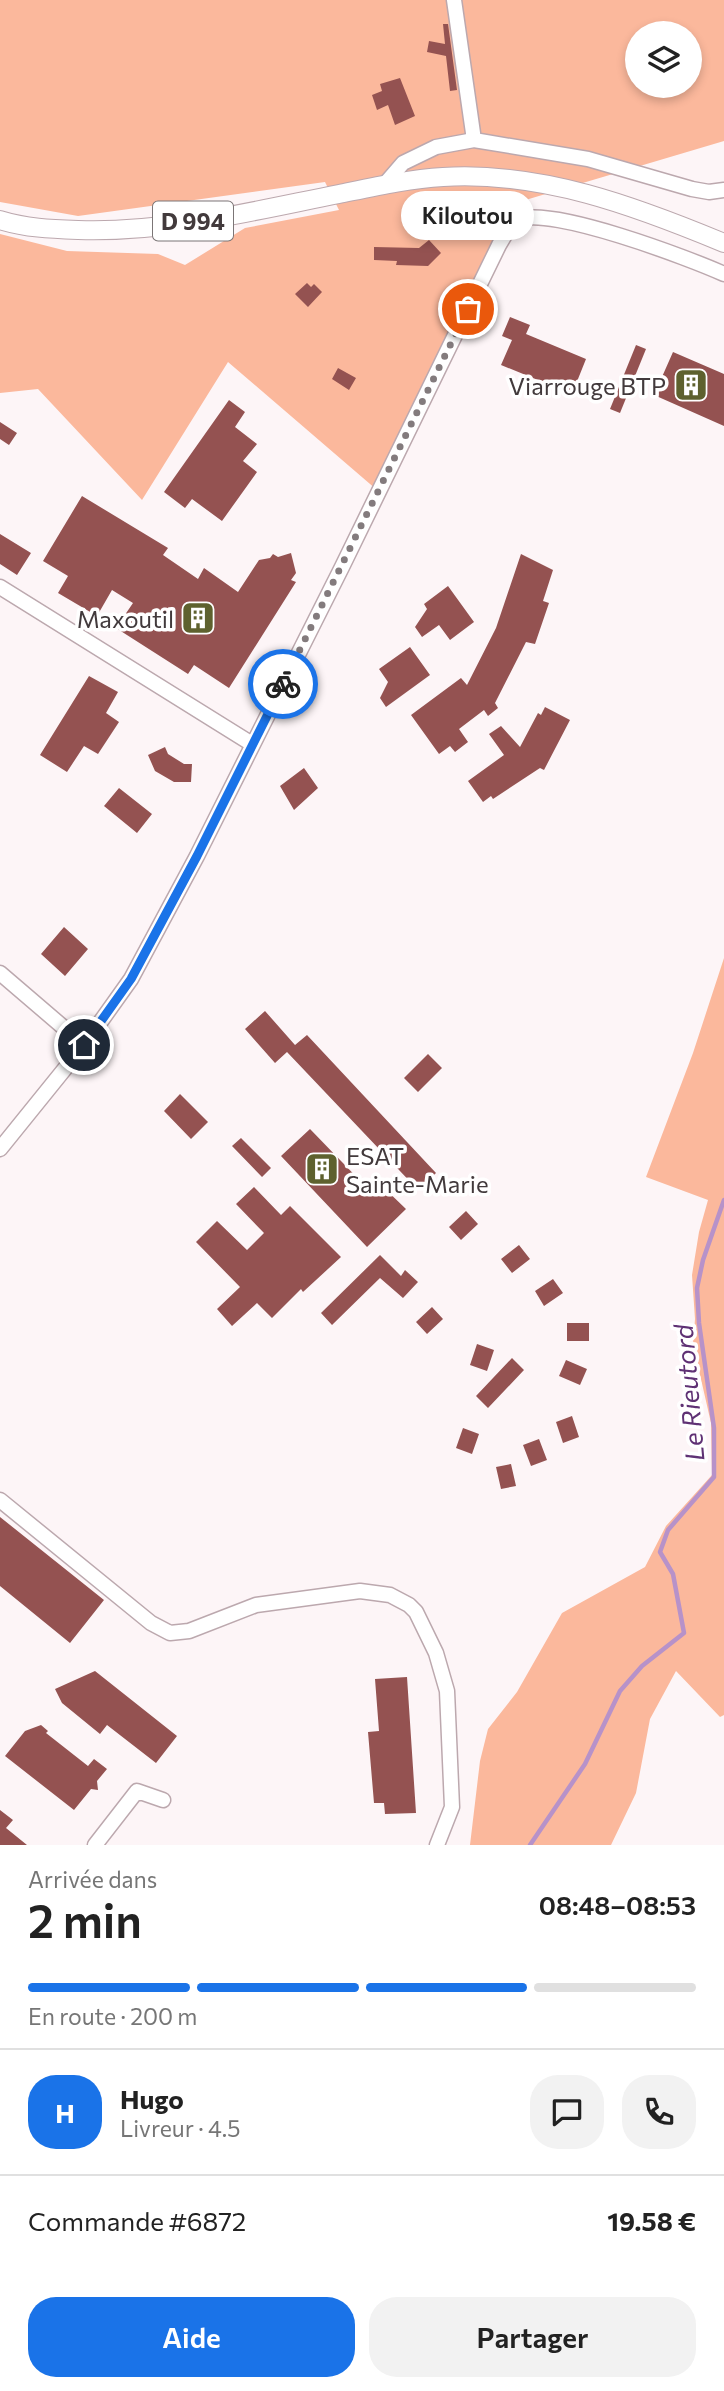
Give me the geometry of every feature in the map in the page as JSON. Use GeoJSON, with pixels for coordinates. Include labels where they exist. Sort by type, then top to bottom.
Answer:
{"type":"FeatureCollection","features":[{"type":"Feature","properties":{"kind":"main road","name":"D 994"},"geometry":{"type":"LineString","coordinates":[[0,220],[27,228],[120,232],[228,216],[384,185],[443,177],[492,177],[545,183],[624,205],[724,243]]}},
{"type":"Feature","properties":{"kind":"street"},"geometry":{"type":"LineString","coordinates":[[454,0],[474,140]]}},
{"type":"Feature","properties":{"kind":"street"},"geometry":{"type":"LineString","coordinates":[[384,185],[403,163],[436,147],[474,140],[588,159],[709,192],[724,190]]}},
{"type":"Feature","properties":{"kind":"street"},"geometry":{"type":"LineString","coordinates":[[0,1149],[84,1045],[131,979],[372,508],[499,245],[516,221],[527,217],[550,220],[626,237],[724,274]]}},
{"type":"Feature","properties":{"kind":"street"},"geometry":{"type":"LineString","coordinates":[[0,587],[252,744]]}},
{"type":"Feature","properties":{"kind":"street"},"geometry":{"type":"LineString","coordinates":[[0,973],[84,1045]]}},
{"type":"Feature","properties":{"kind":"street"},"geometry":{"type":"LineString","coordinates":[[0,1500],[151,1623],[170,1633],[189,1631],[256,1605],[360,1591],[390,1595],[408,1605],[416,1612],[436,1653],[447,1691],[452,1807],[437,1845]]}},
{"type":"Feature","properties":{"kind":"street"},"geometry":{"type":"LineString","coordinates":[[95,1845],[137,1791],[163,1800]]}},
{"type":"Feature","properties":{"kind":"shaded area"},"geometry":{"type":"Polygon","coordinates":[[[0,0],[724,0],[724,141],[512,204],[377,490],[228,362],[142,500],[38,389],[0,393],[0,234],[67,251],[158,254],[185,265],[245,228],[339,210],[325,182],[78,216],[0,202],[0,0]]]}},
{"type":"Feature","properties":{"kind":"shaded area"},"geometry":{"type":"Polygon","coordinates":[[[724,958],[724,1715],[720,1717],[676,1671],[650,1719],[636,1793],[611,1845],[470,1845],[480,1761],[488,1729],[517,1692],[562,1613],[645,1567],[666,1526],[712,1475],[711,1423],[693,1344],[695,1319],[692,1275],[699,1232],[708,1200],[646,1177],[693,1053],[724,958]]]}},
{"type":"Feature","properties":{"kind":"building"},"geometry":{"type":"Polygon","coordinates":[[[443,24],[448,24],[457,90],[450,91],[446,56],[427,52],[429,41],[445,44],[443,24]]]}},
{"type":"Feature","properties":{"kind":"building"},"geometry":{"type":"Polygon","coordinates":[[[400,78],[415,116],[395,125],[388,105],[377,110],[372,95],[382,91],[380,84],[400,78]]]}},
{"type":"Feature","properties":{"kind":"building"},"geometry":{"type":"Polygon","coordinates":[[[429,240],[441,253],[428,266],[396,265],[397,261],[374,260],[374,247],[419,248],[429,240]]]}},
{"type":"Feature","properties":{"kind":"building"},"geometry":{"type":"Polygon","coordinates":[[[307,283],[311,287],[314,284],[322,292],[308,307],[295,294],[307,283]]]}},
{"type":"Feature","properties":{"kind":"building"},"geometry":{"type":"Polygon","coordinates":[[[510,317],[530,325],[526,334],[586,359],[572,394],[501,365],[512,340],[502,336],[510,317]]]}},
{"type":"Feature","properties":{"kind":"building"},"geometry":{"type":"Polygon","coordinates":[[[636,345],[646,349],[620,413],[610,409],[636,345]]]}},
{"type":"Feature","properties":{"kind":"building","name":"Viarrouge BTP"},"geometry":{"type":"Polygon","coordinates":[[[673,352],[724,374],[724,426],[654,395],[673,352]]]}},
{"type":"Feature","properties":{"kind":"building"},"geometry":{"type":"Polygon","coordinates":[[[338,368],[356,378],[349,390],[332,379],[338,368]]]}},
{"type":"Feature","properties":{"kind":"building"},"geometry":{"type":"Polygon","coordinates":[[[229,400],[245,412],[235,427],[257,444],[243,461],[257,472],[222,521],[192,499],[185,508],[164,492],[229,400]]]}},
{"type":"Feature","properties":{"kind":"building"},"geometry":{"type":"Polygon","coordinates":[[[0,422],[17,433],[9,445],[0,439],[0,422]]]}},
{"type":"Feature","properties":{"kind":"building"},"geometry":{"type":"Polygon","coordinates":[[[82,496],[168,548],[163,555],[198,579],[204,568],[238,592],[259,560],[270,558],[273,554],[278,557],[291,553],[296,573],[291,580],[296,582],[229,688],[194,665],[188,674],[116,628],[133,603],[112,590],[97,616],[58,593],[68,576],[43,561],[82,496]]]}},
{"type":"Feature","properties":{"kind":"building"},"geometry":{"type":"Polygon","coordinates":[[[0,534],[31,553],[17,575],[0,564],[0,534]]]}},
{"type":"Feature","properties":{"kind":"building"},"geometry":{"type":"Polygon","coordinates":[[[521,554],[553,570],[543,601],[549,603],[535,644],[526,642],[495,703],[498,708],[488,716],[484,710],[459,729],[468,742],[455,752],[450,746],[439,754],[411,715],[461,678],[467,685],[496,628],[521,554]]]}},
{"type":"Feature","properties":{"kind":"building"},"geometry":{"type":"Polygon","coordinates":[[[448,586],[474,622],[450,640],[439,625],[422,637],[415,627],[427,609],[424,604],[448,586]]]}},
{"type":"Feature","properties":{"kind":"building"},"geometry":{"type":"Polygon","coordinates":[[[410,647],[430,675],[386,707],[380,698],[388,682],[379,669],[410,647]]]}},
{"type":"Feature","properties":{"kind":"building"},"geometry":{"type":"Polygon","coordinates":[[[89,676],[118,692],[106,713],[119,722],[98,754],[84,746],[67,772],[40,755],[89,676]]]}},
{"type":"Feature","properties":{"kind":"building"},"geometry":{"type":"Polygon","coordinates":[[[545,707],[570,720],[544,770],[540,768],[493,799],[491,796],[483,802],[468,781],[504,755],[489,734],[501,726],[520,747],[538,713],[541,715],[545,707]]]}},
{"type":"Feature","properties":{"kind":"building"},"geometry":{"type":"Polygon","coordinates":[[[165,747],[168,754],[184,764],[192,764],[191,782],[174,782],[155,771],[148,755],[165,747]]]}},
{"type":"Feature","properties":{"kind":"building"},"geometry":{"type":"Polygon","coordinates":[[[304,768],[318,788],[294,810],[280,786],[304,768]]]}},
{"type":"Feature","properties":{"kind":"building"},"geometry":{"type":"Polygon","coordinates":[[[119,788],[152,814],[137,833],[104,806],[119,788]]]}},
{"type":"Feature","properties":{"kind":"building"},"geometry":{"type":"Polygon","coordinates":[[[64,927],[88,949],[65,976],[41,954],[64,927]]]}},
{"type":"Feature","properties":{"kind":"building"},"geometry":{"type":"Polygon","coordinates":[[[265,1011],[295,1045],[307,1035],[436,1173],[418,1190],[287,1052],[275,1063],[245,1029],[265,1011]]]}},
{"type":"Feature","properties":{"kind":"building"},"geometry":{"type":"Polygon","coordinates":[[[428,1054],[442,1068],[418,1092],[404,1078],[428,1054]]]}},
{"type":"Feature","properties":{"kind":"building"},"geometry":{"type":"Polygon","coordinates":[[[180,1094],[208,1122],[191,1139],[164,1111],[180,1094]]]}},
{"type":"Feature","properties":{"kind":"building"},"geometry":{"type":"Polygon","coordinates":[[[310,1129],[372,1193],[380,1184],[406,1209],[367,1247],[281,1156],[310,1129]]]}},
{"type":"Feature","properties":{"kind":"building"},"geometry":{"type":"Polygon","coordinates":[[[241,1138],[271,1168],[262,1177],[232,1146],[241,1138]]]}},
{"type":"Feature","properties":{"kind":"building"},"geometry":{"type":"Polygon","coordinates":[[[254,1187],[281,1215],[290,1206],[341,1257],[303,1292],[301,1289],[272,1318],[257,1303],[232,1326],[217,1309],[240,1287],[196,1242],[217,1221],[247,1250],[264,1233],[236,1204],[254,1187]]]}},
{"type":"Feature","properties":{"kind":"building"},"geometry":{"type":"Polygon","coordinates":[[[466,1211],[478,1224],[461,1240],[449,1227],[466,1211]]]}},
{"type":"Feature","properties":{"kind":"building"},"geometry":{"type":"Polygon","coordinates":[[[519,1245],[530,1259],[512,1273],[501,1259],[519,1245]]]}},
{"type":"Feature","properties":{"kind":"building"},"geometry":{"type":"Polygon","coordinates":[[[380,1255],[401,1276],[405,1270],[418,1282],[403,1298],[380,1278],[332,1325],[321,1313],[380,1255]]]}},
{"type":"Feature","properties":{"kind":"building"},"geometry":{"type":"Polygon","coordinates":[[[553,1279],[563,1293],[544,1306],[535,1291],[553,1279]]]}},
{"type":"Feature","properties":{"kind":"building"},"geometry":{"type":"Polygon","coordinates":[[[432,1307],[443,1319],[427,1334],[416,1322],[432,1307]]]}},
{"type":"Feature","properties":{"kind":"building"},"geometry":{"type":"Polygon","coordinates":[[[567,1323],[589,1323],[589,1341],[567,1341],[567,1323]]]}},
{"type":"Feature","properties":{"kind":"building"},"geometry":{"type":"Polygon","coordinates":[[[477,1344],[494,1350],[487,1371],[470,1365],[477,1344]]]}},
{"type":"Feature","properties":{"kind":"building"},"geometry":{"type":"Polygon","coordinates":[[[512,1358],[524,1370],[488,1408],[476,1396],[512,1358]]]}},
{"type":"Feature","properties":{"kind":"building"},"geometry":{"type":"Polygon","coordinates":[[[566,1360],[587,1369],[580,1385],[559,1376],[566,1360]]]}},
{"type":"Feature","properties":{"kind":"building"},"geometry":{"type":"Polygon","coordinates":[[[572,1416],[579,1437],[563,1443],[556,1422],[572,1416]]]}},
{"type":"Feature","properties":{"kind":"building"},"geometry":{"type":"Polygon","coordinates":[[[463,1428],[479,1434],[472,1454],[456,1448],[463,1428]]]}},
{"type":"Feature","properties":{"kind":"building"},"geometry":{"type":"Polygon","coordinates":[[[539,1439],[547,1460],[531,1466],[523,1445],[539,1439]]]}},
{"type":"Feature","properties":{"kind":"building"},"geometry":{"type":"Polygon","coordinates":[[[511,1464],[516,1486],[501,1489],[496,1467],[511,1464]]]}},
{"type":"Feature","properties":{"kind":"building"},"geometry":{"type":"Polygon","coordinates":[[[0,1517],[104,1600],[70,1643],[0,1586],[0,1517]]]}},
{"type":"Feature","properties":{"kind":"building"},"geometry":{"type":"Polygon","coordinates":[[[95,1671],[177,1736],[156,1763],[107,1725],[100,1734],[62,1703],[55,1689],[95,1671]]]}},
{"type":"Feature","properties":{"kind":"building"},"geometry":{"type":"Polygon","coordinates":[[[407,1677],[416,1813],[385,1814],[384,1803],[374,1803],[368,1732],[379,1731],[375,1679],[407,1677]]]}},
{"type":"Feature","properties":{"kind":"building"},"geometry":{"type":"Polygon","coordinates":[[[41,1725],[48,1731],[46,1733],[88,1766],[94,1759],[107,1769],[97,1781],[98,1790],[91,1789],[74,1810],[5,1756],[25,1731],[41,1725]]]}},
{"type":"Feature","properties":{"kind":"building"},"geometry":{"type":"Polygon","coordinates":[[[0,1810],[13,1820],[6,1828],[27,1845],[0,1845],[0,1810]]]}},
{"type":"Feature","properties":{"kind":"waterway","name":"Le Rieutord"},"geometry":{"type":"LineString","coordinates":[[530,1845],[585,1764],[620,1691],[642,1666],[684,1633],[673,1574],[660,1552],[668,1530],[714,1477],[714,1428],[699,1323],[697,1288],[703,1260],[724,1200]]}},
{"type":"Feature","properties":{"kind":"way so far"},"geometry":{"type":"LineString","coordinates":[[283,684],[468,309]]}},
{"type":"Feature","properties":{"kind":"place","name":"Kiloutou"},"geometry":{"type":"Point","coordinates":[468,309]}},
{"type":"Feature","properties":{"kind":"place","name":"Viarrouge BTP"},"geometry":{"type":"Point","coordinates":[691,385]}},
{"type":"Feature","properties":{"kind":"place","name":"Maxoutil"},"geometry":{"type":"Point","coordinates":[198,618]}},
{"type":"Feature","properties":{"kind":"place","name":"ESAT Sainte-Marie"},"geometry":{"type":"Point","coordinates":[322,1169]}},
{"type":"Feature","properties":{"kind":"route"},"geometry":{"type":"LineString","coordinates":[[84,1045],[131,979],[197,856],[283,684]]}}]}
